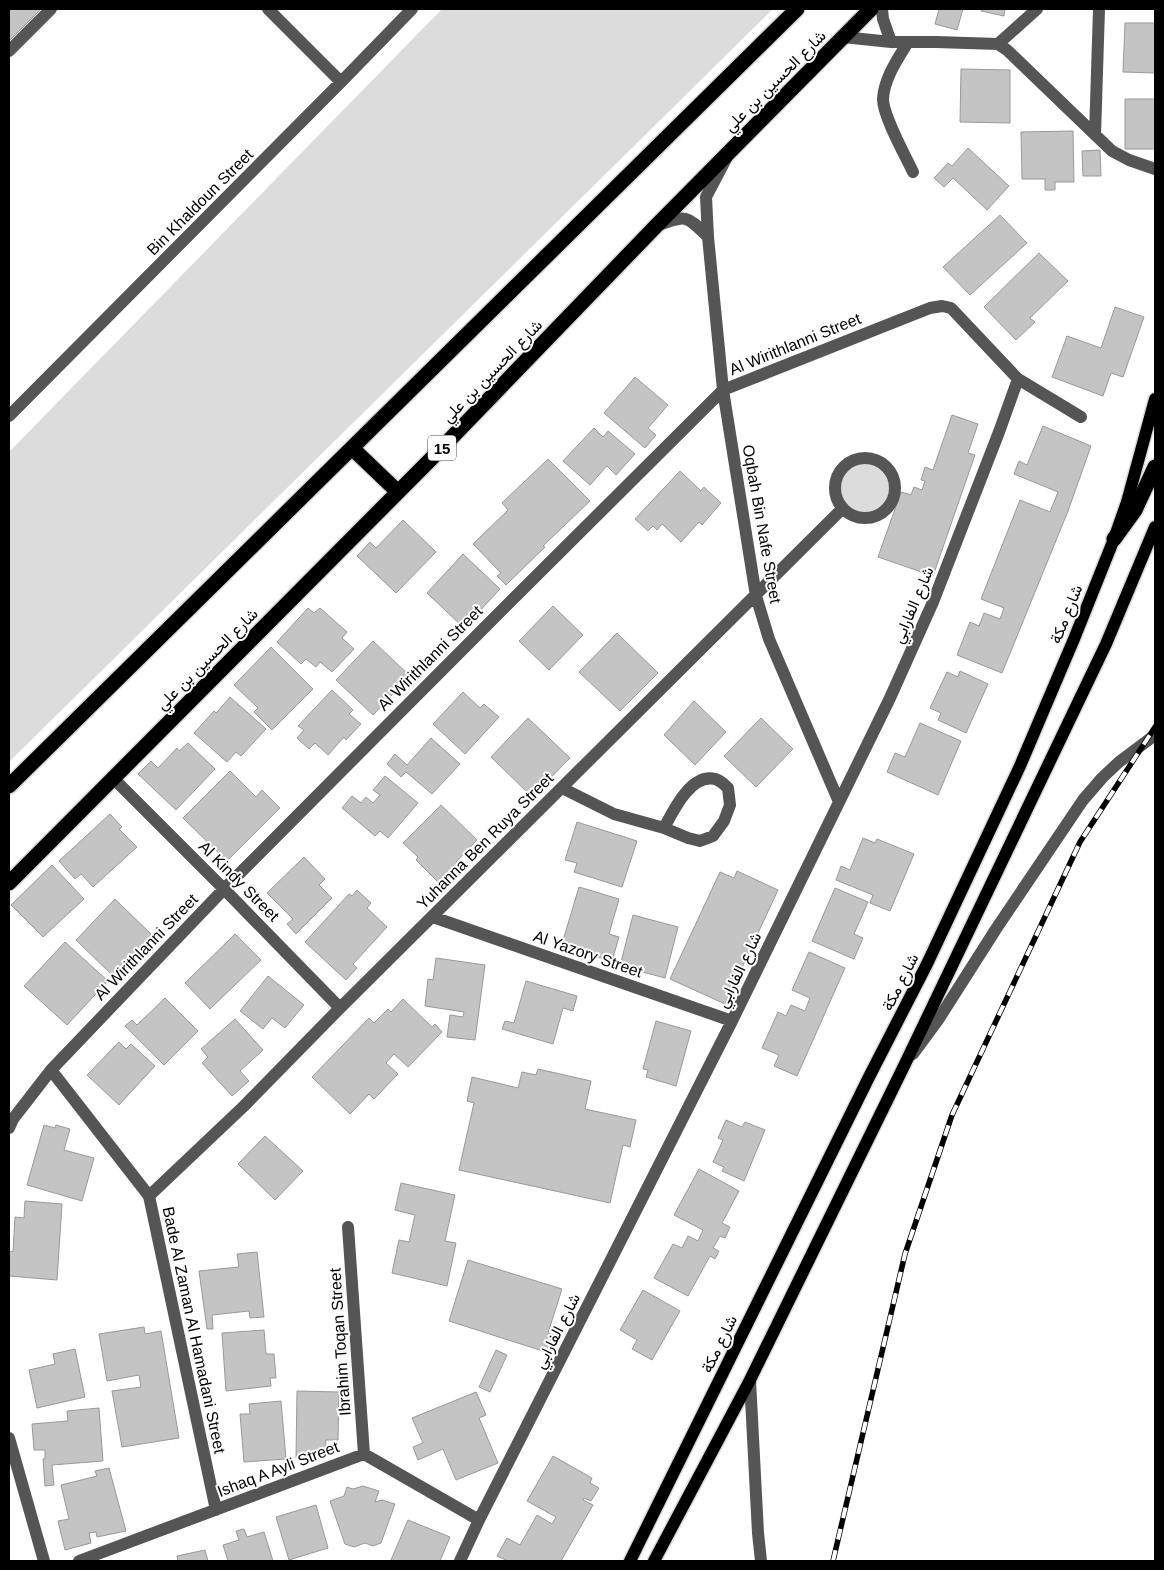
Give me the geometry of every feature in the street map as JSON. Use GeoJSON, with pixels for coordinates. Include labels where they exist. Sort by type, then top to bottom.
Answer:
{"type":"FeatureCollection","features":[{"type":"Feature","properties":{"kind":"highway"},"geometry":{"type":"LineString","coordinates":[[9,786],[797,9]]}},
{"type":"Feature","properties":{"kind":"highway","name":"شارع الحسين بن علي"},"geometry":{"type":"LineString","coordinates":[[9,883],[398,492],[657,225],[871,9]]}},
{"type":"Feature","properties":{"kind":"highway"},"geometry":{"type":"LineString","coordinates":[[352,448],[398,492]]}},
{"type":"Feature","properties":{"kind":"highway"},"geometry":{"type":"LineString","coordinates":[[1114,539],[1135,510],[1155,467]]}},
{"type":"Feature","properties":{"kind":"main road","name":"شارع مكة"},"geometry":{"type":"LineString","coordinates":[[630,1561],[927,964],[1020,766],[1114,539],[1127,502],[1155,399]]}},
{"type":"Feature","properties":{"kind":"main road"},"geometry":{"type":"LineString","coordinates":[[654,1561],[750,1380],[904,1066],[1106,644],[1155,527]]}},
{"type":"Feature","properties":{"kind":"street"},"geometry":{"type":"LineString","coordinates":[[9,51],[51,9]]}},
{"type":"Feature","properties":{"kind":"street"},"geometry":{"type":"LineString","coordinates":[[268,9],[341,82]]}},
{"type":"Feature","properties":{"kind":"street","name":"Bin Khaldoun Street"},"geometry":{"type":"LineString","coordinates":[[9,416],[412,9]]}},
{"type":"Feature","properties":{"kind":"street"},"geometry":{"type":"LineString","coordinates":[[882,9],[883,19],[891,42]]}},
{"type":"Feature","properties":{"kind":"street"},"geometry":{"type":"LineString","coordinates":[[998,44],[1037,9]]}},
{"type":"Feature","properties":{"kind":"street"},"geometry":{"type":"LineString","coordinates":[[1095,135],[1100,9]]}},
{"type":"Feature","properties":{"kind":"street"},"geometry":{"type":"LineString","coordinates":[[844,37],[891,42],[998,44],[1007,50],[1112,151],[1129,160],[1155,169]]}},
{"type":"Feature","properties":{"kind":"street"},"geometry":{"type":"LineString","coordinates":[[908,42],[890,71],[883,99],[890,123],[913,172]]}},
{"type":"Feature","properties":{"kind":"street","name":"Oqbah Bin Nafe Street"},"geometry":{"type":"LineString","coordinates":[[728,154],[706,197],[708,238],[723,390],[756,596],[769,640],[839,802]]}},
{"type":"Feature","properties":{"kind":"street"},"geometry":{"type":"LineString","coordinates":[[657,225],[679,217],[690,220],[708,238]]}},
{"type":"Feature","properties":{"kind":"street","name":"Al Wirithlanni Street"},"geometry":{"type":"LineString","coordinates":[[9,1128],[13,1119],[50,1070],[224,888],[723,390],[930,308],[942,306],[951,308],[1018,379]]}},
{"type":"Feature","properties":{"kind":"street"},"geometry":{"type":"LineString","coordinates":[[1018,379],[1081,417]]}},
{"type":"Feature","properties":{"kind":"street","name":"شارع الفارابي"},"geometry":{"type":"LineString","coordinates":[[460,1561],[732,1021],[890,698],[933,602],[1018,379]]}},
{"type":"Feature","properties":{"kind":"street"},"geometry":{"type":"LineString","coordinates":[[873,459],[882,463],[889,470],[894,479],[893,499],[880,514],[860,517],[851,514],[843,508],[837,500],[835,491],[839,472],[846,465],[854,460],[873,459]]}},
{"type":"Feature","properties":{"kind":"street","name":"Yuhanna Ben Ruya Street"},"geometry":{"type":"LineString","coordinates":[[148,1196],[244,1106],[340,1008],[843,508]]}},
{"type":"Feature","properties":{"kind":"street"},"geometry":{"type":"LineString","coordinates":[[904,1066],[938,1020],[996,929],[1083,800],[1119,762],[1155,735]]}},
{"type":"Feature","properties":{"kind":"street","name":"Al Kindy Street"},"geometry":{"type":"LineString","coordinates":[[113,778],[224,888],[340,1008]]}},
{"type":"Feature","properties":{"kind":"street"},"geometry":{"type":"LineString","coordinates":[[562,788],[614,814],[664,828],[700,841],[713,836],[724,822],[730,805],[728,788],[716,779],[710,778],[698,782],[682,797],[664,828]]}},
{"type":"Feature","properties":{"kind":"street","name":"Al Yazory Street"},"geometry":{"type":"LineString","coordinates":[[433,917],[732,1021]]}},
{"type":"Feature","properties":{"kind":"street","name":"Bade Al Zaman Al Hamadani Street"},"geometry":{"type":"LineString","coordinates":[[50,1070],[148,1196],[216,1510]]}},
{"type":"Feature","properties":{"kind":"street","name":"Ibrahim Toqan Street"},"geometry":{"type":"LineString","coordinates":[[348,1227],[364,1454]]}},
{"type":"Feature","properties":{"kind":"street"},"geometry":{"type":"LineString","coordinates":[[750,1380],[761,1561]]}},
{"type":"Feature","properties":{"kind":"street"},"geometry":{"type":"LineString","coordinates":[[9,1438],[44,1561]]}},
{"type":"Feature","properties":{"kind":"street","name":"Ishaq A Ayli Street"},"geometry":{"type":"LineString","coordinates":[[79,1561],[364,1454],[479,1520]]}},
{"type":"Feature","properties":{"kind":"shaded area"},"geometry":{"type":"Polygon","coordinates":[[[442,9],[773,9],[9,762],[9,452],[442,9]]]}},
{"type":"Feature","properties":{"kind":"shaded area"},"geometry":{"type":"Polygon","coordinates":[[[865,462],[879,466],[887,474],[891,488],[887,502],[879,510],[865,514],[851,510],[843,502],[839,488],[843,474],[851,466],[865,462]]]}},
{"type":"Feature","properties":{"kind":"building"},"geometry":{"type":"Polygon","coordinates":[[[9,9],[41,9],[9,41],[9,9]]]}},
{"type":"Feature","properties":{"kind":"building"},"geometry":{"type":"Polygon","coordinates":[[[939,9],[963,9],[957,30],[935,24],[939,9]]]}},
{"type":"Feature","properties":{"kind":"building"},"geometry":{"type":"Polygon","coordinates":[[[982,9],[1005,9],[1004,16],[981,11],[982,9]]]}},
{"type":"Feature","properties":{"kind":"building"},"geometry":{"type":"Polygon","coordinates":[[[1125,23],[1155,23],[1155,73],[1123,72],[1125,23]]]}},
{"type":"Feature","properties":{"kind":"building"},"geometry":{"type":"Polygon","coordinates":[[[961,69],[1010,70],[1010,123],[960,122],[961,69]]]}},
{"type":"Feature","properties":{"kind":"building"},"geometry":{"type":"Polygon","coordinates":[[[1125,99],[1155,99],[1155,149],[1125,149],[1125,99]]]}},
{"type":"Feature","properties":{"kind":"building"},"geometry":{"type":"Polygon","coordinates":[[[1073,131],[1074,182],[1055,182],[1055,190],[1045,190],[1045,179],[1022,179],[1021,132],[1073,131]]]}},
{"type":"Feature","properties":{"kind":"building"},"geometry":{"type":"Polygon","coordinates":[[[968,148],[1009,186],[987,210],[953,178],[944,187],[934,178],[948,163],[952,166],[968,148]]]}},
{"type":"Feature","properties":{"kind":"building"},"geometry":{"type":"Polygon","coordinates":[[[1100,150],[1101,176],[1083,176],[1082,151],[1100,150]]]}},
{"type":"Feature","properties":{"kind":"building"},"geometry":{"type":"Polygon","coordinates":[[[1000,215],[1027,243],[970,295],[943,267],[1000,215]]]}},
{"type":"Feature","properties":{"kind":"building"},"geometry":{"type":"Polygon","coordinates":[[[1039,253],[1068,281],[1030,318],[1035,322],[1016,340],[984,307],[1039,253]]]}},
{"type":"Feature","properties":{"kind":"building"},"geometry":{"type":"Polygon","coordinates":[[[1115,307],[1144,317],[1123,377],[1111,373],[1103,396],[1052,377],[1067,336],[1101,348],[1115,307]]]}},
{"type":"Feature","properties":{"kind":"building"},"geometry":{"type":"Polygon","coordinates":[[[635,377],[668,405],[648,428],[656,435],[645,448],[604,413],[635,377]]]}},
{"type":"Feature","properties":{"kind":"building"},"geometry":{"type":"Polygon","coordinates":[[[952,415],[978,424],[968,453],[975,455],[933,576],[878,557],[901,492],[911,495],[914,487],[922,490],[925,481],[921,480],[925,467],[933,470],[952,415]]]}},
{"type":"Feature","properties":{"kind":"building"},"geometry":{"type":"Polygon","coordinates":[[[1043,426],[1091,446],[1068,511],[1002,673],[957,655],[970,622],[979,626],[984,613],[1000,619],[1004,608],[981,599],[1020,500],[1050,512],[1058,492],[1014,474],[1019,461],[1027,465],[1043,426]]]}},
{"type":"Feature","properties":{"kind":"building"},"geometry":{"type":"Polygon","coordinates":[[[594,428],[603,437],[608,431],[635,454],[616,475],[607,466],[590,485],[563,461],[594,428]]]}},
{"type":"Feature","properties":{"kind":"building"},"geometry":{"type":"Polygon","coordinates":[[[548,459],[590,501],[506,585],[497,576],[501,573],[473,544],[508,510],[502,503],[548,459]]]}},
{"type":"Feature","properties":{"kind":"building"},"geometry":{"type":"Polygon","coordinates":[[[680,471],[701,491],[704,487],[721,503],[702,525],[699,522],[681,542],[662,524],[657,530],[653,526],[648,531],[635,519],[680,471]]]}},
{"type":"Feature","properties":{"kind":"building"},"geometry":{"type":"Polygon","coordinates":[[[403,520],[436,552],[396,593],[357,556],[370,542],[376,548],[403,520]]]}},
{"type":"Feature","properties":{"kind":"building"},"geometry":{"type":"Polygon","coordinates":[[[463,554],[500,589],[464,628],[427,593],[463,554]]]}},
{"type":"Feature","properties":{"kind":"building"},"geometry":{"type":"Polygon","coordinates":[[[553,606],[583,635],[549,670],[519,641],[553,606]]]}},
{"type":"Feature","properties":{"kind":"building"},"geometry":{"type":"Polygon","coordinates":[[[308,608],[314,613],[320,608],[347,632],[342,638],[354,649],[332,672],[320,662],[316,667],[306,659],[301,664],[277,642],[308,608]]]}},
{"type":"Feature","properties":{"kind":"building"},"geometry":{"type":"Polygon","coordinates":[[[617,633],[658,673],[620,711],[579,672],[617,633]]]}},
{"type":"Feature","properties":{"kind":"building"},"geometry":{"type":"Polygon","coordinates":[[[373,641],[410,676],[373,715],[336,680],[373,641]]]}},
{"type":"Feature","properties":{"kind":"building"},"geometry":{"type":"Polygon","coordinates":[[[271,647],[313,689],[272,730],[254,712],[258,708],[234,685],[271,647]]]}},
{"type":"Feature","properties":{"kind":"building"},"geometry":{"type":"Polygon","coordinates":[[[960,671],[988,684],[966,733],[938,720],[941,713],[930,708],[947,672],[958,677],[960,671]]]}},
{"type":"Feature","properties":{"kind":"building"},"geometry":{"type":"Polygon","coordinates":[[[332,690],[353,710],[349,714],[361,724],[346,740],[344,737],[328,755],[315,743],[309,749],[297,738],[304,730],[298,726],[332,690]]]}},
{"type":"Feature","properties":{"kind":"building"},"geometry":{"type":"Polygon","coordinates":[[[463,692],[480,708],[484,704],[499,717],[465,754],[433,724],[463,692]]]}},
{"type":"Feature","properties":{"kind":"building"},"geometry":{"type":"Polygon","coordinates":[[[230,697],[266,729],[241,756],[236,752],[227,762],[194,733],[230,697]]]}},
{"type":"Feature","properties":{"kind":"building"},"geometry":{"type":"Polygon","coordinates":[[[694,701],[726,732],[695,765],[664,735],[694,701]]]}},
{"type":"Feature","properties":{"kind":"building"},"geometry":{"type":"Polygon","coordinates":[[[528,718],[570,758],[532,797],[491,757],[528,718]]]}},
{"type":"Feature","properties":{"kind":"building"},"geometry":{"type":"Polygon","coordinates":[[[761,718],[793,749],[756,787],[724,756],[761,718]]]}},
{"type":"Feature","properties":{"kind":"building"},"geometry":{"type":"Polygon","coordinates":[[[920,723],[961,741],[938,795],[887,772],[895,753],[905,757],[920,723]]]}},
{"type":"Feature","properties":{"kind":"building"},"geometry":{"type":"Polygon","coordinates":[[[431,738],[460,764],[432,794],[406,772],[401,777],[387,764],[395,754],[407,765],[431,738]]]}},
{"type":"Feature","properties":{"kind":"building"},"geometry":{"type":"Polygon","coordinates":[[[188,743],[215,769],[176,810],[138,774],[151,761],[158,768],[177,748],[179,751],[188,743]]]}},
{"type":"Feature","properties":{"kind":"building"},"geometry":{"type":"Polygon","coordinates":[[[230,771],[256,797],[262,790],[280,808],[227,861],[183,818],[230,771]]]}},
{"type":"Feature","properties":{"kind":"building"},"geometry":{"type":"Polygon","coordinates":[[[385,776],[418,803],[388,838],[380,831],[375,836],[342,808],[352,796],[361,803],[366,797],[373,803],[380,795],[373,790],[385,776]]]}},
{"type":"Feature","properties":{"kind":"building"},"geometry":{"type":"Polygon","coordinates":[[[441,805],[477,840],[456,862],[460,865],[441,885],[416,860],[418,857],[403,843],[441,805]]]}},
{"type":"Feature","properties":{"kind":"building"},"geometry":{"type":"Polygon","coordinates":[[[110,814],[122,827],[119,829],[137,847],[93,887],[81,874],[75,879],[59,861],[110,814]]]}},
{"type":"Feature","properties":{"kind":"building"},"geometry":{"type":"Polygon","coordinates":[[[577,822],[637,841],[622,887],[574,872],[577,863],[565,860],[577,822]]]}},
{"type":"Feature","properties":{"kind":"building"},"geometry":{"type":"Polygon","coordinates":[[[863,838],[875,843],[877,839],[914,854],[890,911],[870,903],[873,895],[836,880],[841,866],[850,870],[863,838]]]}},
{"type":"Feature","properties":{"kind":"building"},"geometry":{"type":"Polygon","coordinates":[[[304,857],[325,879],[319,885],[332,898],[296,934],[287,924],[293,919],[267,893],[304,857]]]}},
{"type":"Feature","properties":{"kind":"building"},"geometry":{"type":"Polygon","coordinates":[[[52,865],[84,899],[43,937],[11,905],[52,865]]]}},
{"type":"Feature","properties":{"kind":"building"},"geometry":{"type":"Polygon","coordinates":[[[737,871],[778,890],[725,1004],[670,979],[720,872],[734,878],[737,871]]]}},
{"type":"Feature","properties":{"kind":"building"},"geometry":{"type":"Polygon","coordinates":[[[579,887],[619,899],[609,934],[619,937],[612,961],[561,947],[579,887]]]}},
{"type":"Feature","properties":{"kind":"building"},"geometry":{"type":"Polygon","coordinates":[[[835,888],[868,902],[854,934],[863,938],[854,959],[812,941],[835,888]]]}},
{"type":"Feature","properties":{"kind":"building"},"geometry":{"type":"Polygon","coordinates":[[[357,890],[371,903],[367,908],[387,927],[353,964],[357,968],[346,980],[305,942],[349,894],[352,896],[357,890]]]}},
{"type":"Feature","properties":{"kind":"building"},"geometry":{"type":"Polygon","coordinates":[[[115,899],[154,937],[114,977],[76,940],[115,899]]]}},
{"type":"Feature","properties":{"kind":"building"},"geometry":{"type":"Polygon","coordinates":[[[633,915],[678,927],[665,978],[620,966],[633,915]]]}},
{"type":"Feature","properties":{"kind":"building"},"geometry":{"type":"Polygon","coordinates":[[[235,934],[261,960],[210,1009],[185,983],[235,934]]]}},
{"type":"Feature","properties":{"kind":"building"},"geometry":{"type":"Polygon","coordinates":[[[65,942],[108,981],[67,1025],[24,986],[65,942]]]}},
{"type":"Feature","properties":{"kind":"building"},"geometry":{"type":"Polygon","coordinates":[[[809,952],[845,968],[797,1076],[774,1066],[779,1055],[762,1048],[778,1012],[786,1016],[791,1005],[805,1011],[810,998],[792,990],[809,952]]]}},
{"type":"Feature","properties":{"kind":"building"},"geometry":{"type":"Polygon","coordinates":[[[436,958],[485,965],[475,1040],[447,1037],[450,1015],[463,1017],[464,1012],[425,1006],[428,979],[433,980],[436,958]]]}},
{"type":"Feature","properties":{"kind":"building"},"geometry":{"type":"Polygon","coordinates":[[[268,976],[304,1005],[285,1028],[272,1018],[263,1029],[240,1011],[268,976]]]}},
{"type":"Feature","properties":{"kind":"building"},"geometry":{"type":"Polygon","coordinates":[[[526,981],[577,996],[573,1011],[563,1008],[553,1044],[502,1029],[505,1021],[514,1023],[526,981]]]}},
{"type":"Feature","properties":{"kind":"building"},"geometry":{"type":"Polygon","coordinates":[[[165,998],[198,1031],[164,1065],[125,1026],[132,1020],[137,1025],[165,998]]]}},
{"type":"Feature","properties":{"kind":"building"},"geometry":{"type":"Polygon","coordinates":[[[403,999],[432,1027],[435,1024],[442,1032],[408,1067],[394,1054],[386,1063],[398,1074],[374,1099],[369,1094],[350,1114],[312,1077],[369,1018],[374,1023],[388,1009],[391,1012],[403,999]]]}},
{"type":"Feature","properties":{"kind":"building"},"geometry":{"type":"Polygon","coordinates":[[[235,1019],[263,1050],[240,1071],[249,1081],[232,1096],[202,1063],[208,1057],[201,1049],[235,1019]]]}},
{"type":"Feature","properties":{"kind":"building"},"geometry":{"type":"Polygon","coordinates":[[[656,1021],[691,1031],[676,1086],[646,1077],[648,1070],[643,1069],[656,1021]]]}},
{"type":"Feature","properties":{"kind":"building"},"geometry":{"type":"Polygon","coordinates":[[[119,1042],[126,1049],[131,1044],[155,1066],[119,1105],[87,1075],[119,1042]]]}},
{"type":"Feature","properties":{"kind":"building"},"geometry":{"type":"Polygon","coordinates":[[[538,1069],[591,1081],[585,1109],[636,1120],[630,1147],[623,1145],[610,1203],[459,1170],[474,1103],[467,1101],[472,1077],[518,1088],[522,1072],[536,1075],[538,1069]]]}},
{"type":"Feature","properties":{"kind":"building"},"geometry":{"type":"Polygon","coordinates":[[[726,1120],[742,1127],[745,1122],[765,1130],[744,1181],[722,1171],[724,1167],[713,1162],[723,1140],[718,1138],[726,1120]]]}},
{"type":"Feature","properties":{"kind":"building"},"geometry":{"type":"Polygon","coordinates":[[[44,1125],[55,1128],[56,1125],[70,1129],[64,1150],[94,1158],[82,1201],[27,1185],[44,1125]]]}},
{"type":"Feature","properties":{"kind":"building"},"geometry":{"type":"Polygon","coordinates":[[[265,1136],[303,1171],[275,1200],[238,1164],[265,1136]]]}},
{"type":"Feature","properties":{"kind":"building"},"geometry":{"type":"Polygon","coordinates":[[[699,1169],[739,1191],[722,1223],[730,1227],[725,1238],[720,1236],[713,1248],[719,1251],[715,1259],[710,1256],[688,1296],[654,1278],[673,1244],[682,1248],[688,1236],[698,1241],[703,1230],[674,1215],[699,1169]]]}},
{"type":"Feature","properties":{"kind":"building"},"geometry":{"type":"Polygon","coordinates":[[[401,1183],[455,1195],[445,1241],[456,1243],[447,1286],[392,1273],[399,1240],[409,1242],[415,1215],[395,1210],[401,1183]]]}},
{"type":"Feature","properties":{"kind":"building"},"geometry":{"type":"Polygon","coordinates":[[[25,1201],[62,1204],[57,1280],[9,1276],[9,1251],[13,1252],[15,1217],[24,1218],[25,1201]]]}},
{"type":"Feature","properties":{"kind":"building"},"geometry":{"type":"Polygon","coordinates":[[[257,1252],[264,1317],[250,1318],[249,1311],[212,1315],[213,1329],[207,1329],[199,1271],[239,1267],[237,1254],[257,1252]]]}},
{"type":"Feature","properties":{"kind":"building"},"geometry":{"type":"Polygon","coordinates":[[[468,1260],[562,1289],[548,1333],[558,1336],[552,1354],[449,1321],[468,1260]]]}},
{"type":"Feature","properties":{"kind":"building"},"geometry":{"type":"Polygon","coordinates":[[[643,1290],[680,1311],[652,1360],[632,1349],[637,1340],[620,1330],[643,1290]]]}},
{"type":"Feature","properties":{"kind":"building"},"geometry":{"type":"Polygon","coordinates":[[[144,1327],[145,1334],[161,1331],[179,1438],[122,1447],[112,1391],[141,1387],[139,1375],[107,1381],[99,1334],[144,1327]]]}},
{"type":"Feature","properties":{"kind":"building"},"geometry":{"type":"Polygon","coordinates":[[[264,1330],[266,1354],[274,1354],[276,1378],[270,1378],[271,1386],[226,1391],[222,1333],[264,1330]]]}},
{"type":"Feature","properties":{"kind":"building"},"geometry":{"type":"Polygon","coordinates":[[[75,1349],[85,1397],[37,1408],[29,1370],[55,1364],[53,1354],[75,1349]]]}},
{"type":"Feature","properties":{"kind":"building"},"geometry":{"type":"Polygon","coordinates":[[[496,1350],[507,1355],[490,1392],[479,1387],[496,1350]]]}},
{"type":"Feature","properties":{"kind":"building"},"geometry":{"type":"Polygon","coordinates":[[[297,1391],[339,1392],[338,1440],[326,1440],[325,1458],[296,1458],[297,1391]]]}},
{"type":"Feature","properties":{"kind":"building"},"geometry":{"type":"Polygon","coordinates":[[[476,1392],[486,1415],[479,1418],[498,1463],[456,1480],[443,1449],[418,1460],[413,1447],[423,1443],[412,1418],[476,1392]]]}},
{"type":"Feature","properties":{"kind":"building"},"geometry":{"type":"Polygon","coordinates":[[[281,1401],[286,1459],[244,1462],[240,1414],[250,1414],[249,1404],[281,1401]]]}},
{"type":"Feature","properties":{"kind":"building"},"geometry":{"type":"Polygon","coordinates":[[[99,1408],[103,1461],[52,1465],[54,1485],[45,1486],[43,1459],[45,1458],[45,1450],[34,1450],[32,1424],[68,1421],[67,1411],[99,1408]]]}},
{"type":"Feature","properties":{"kind":"building"},"geometry":{"type":"Polygon","coordinates":[[[553,1456],[592,1478],[590,1483],[599,1488],[591,1501],[584,1498],[583,1500],[593,1505],[561,1561],[508,1561],[497,1556],[507,1538],[520,1545],[537,1515],[552,1524],[556,1517],[527,1501],[553,1456]]]}},
{"type":"Feature","properties":{"kind":"building"},"geometry":{"type":"Polygon","coordinates":[[[109,1468],[126,1531],[97,1537],[96,1532],[89,1533],[91,1543],[65,1550],[58,1521],[69,1519],[61,1485],[97,1476],[95,1471],[109,1468]]]}},
{"type":"Feature","properties":{"kind":"building"},"geometry":{"type":"Polygon","coordinates":[[[363,1486],[379,1491],[375,1502],[382,1500],[395,1504],[381,1543],[373,1546],[365,1543],[354,1547],[345,1544],[330,1501],[344,1496],[347,1487],[353,1489],[363,1486]]]}},
{"type":"Feature","properties":{"kind":"building"},"geometry":{"type":"Polygon","coordinates":[[[316,1505],[328,1548],[289,1560],[276,1517],[316,1505]]]}},
{"type":"Feature","properties":{"kind":"building"},"geometry":{"type":"Polygon","coordinates":[[[408,1520],[450,1537],[440,1561],[391,1560],[408,1520]]]}},
{"type":"Feature","properties":{"kind":"building"},"geometry":{"type":"Polygon","coordinates":[[[244,1529],[247,1537],[264,1532],[273,1561],[228,1561],[223,1545],[239,1540],[236,1531],[244,1529]]]}},
{"type":"Feature","properties":{"kind":"building"},"geometry":{"type":"Polygon","coordinates":[[[205,1550],[208,1561],[178,1561],[177,1556],[205,1550]]]}},
{"type":"Feature","properties":{"kind":"railway"},"geometry":{"type":"LineString","coordinates":[[833,1561],[905,1254],[952,1115],[1080,842],[1155,727]]}}]}
